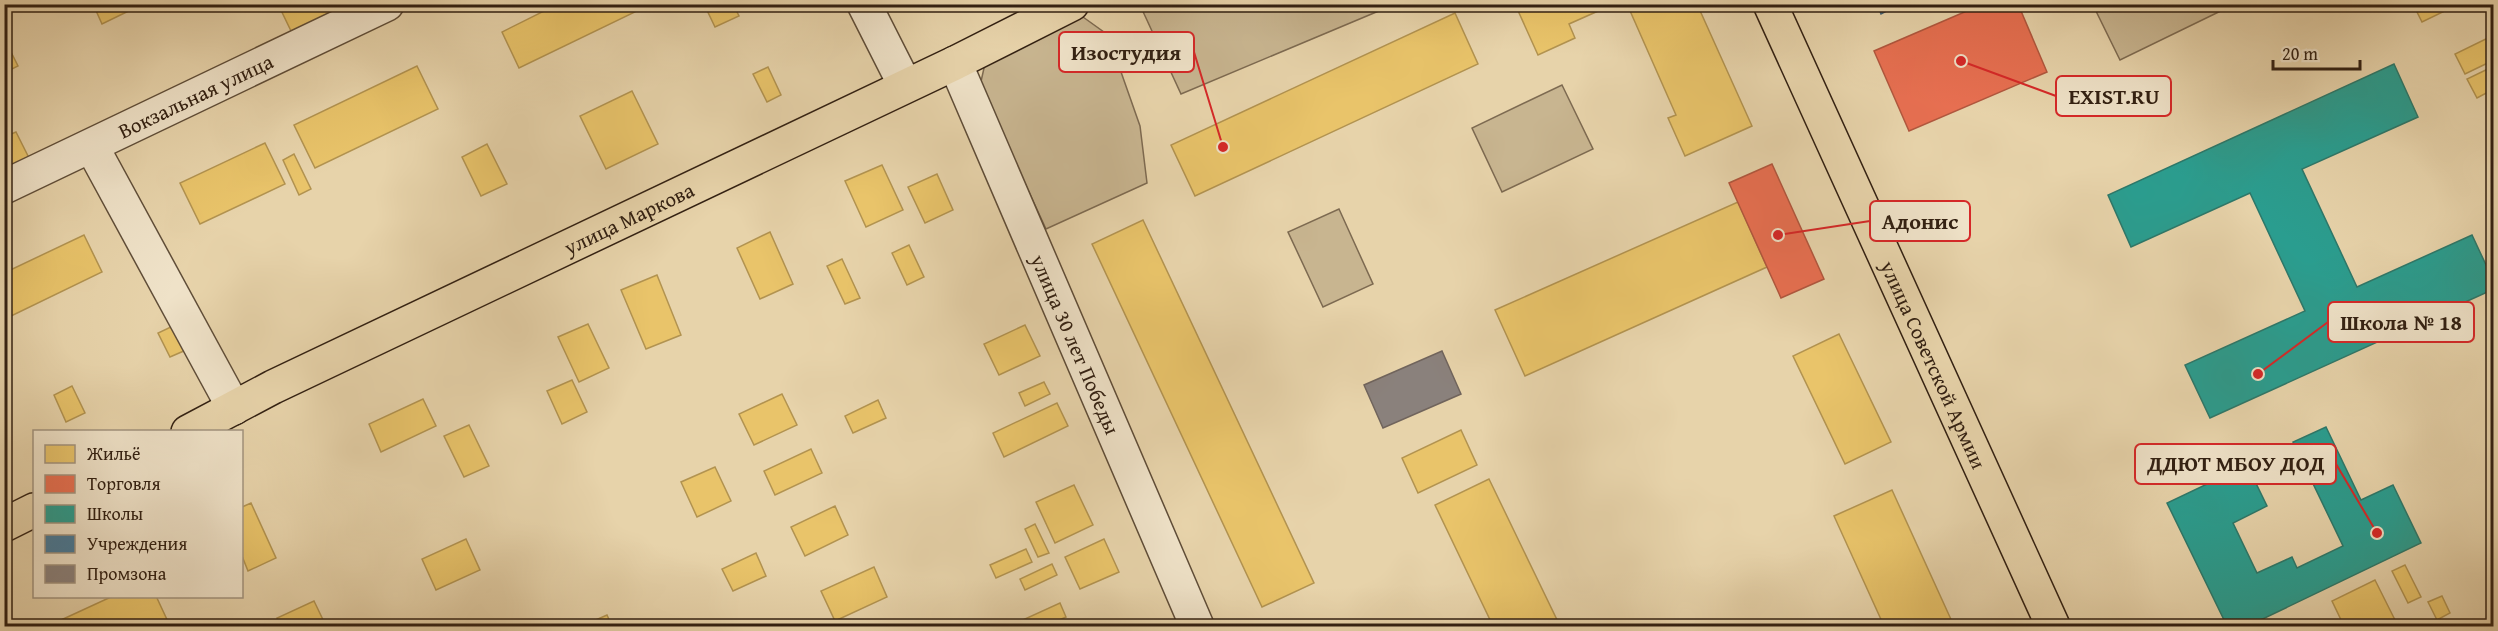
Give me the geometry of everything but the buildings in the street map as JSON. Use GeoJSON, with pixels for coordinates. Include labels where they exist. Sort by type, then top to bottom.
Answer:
{"type":"FeatureCollection","features":[{"type":"Feature","properties":{"kind":"main road","name":"улица Маркова"},"geometry":{"type":"LineString","coordinates":[[192,430],[273,387],[955,63],[1072,4]]}},
{"type":"Feature","properties":{"kind":"main road","name":"улица Советской Армии"},"geometry":{"type":"LineString","coordinates":[[1770,4],[2053,627]]}},
{"type":"Feature","properties":{"kind":"main road"},"geometry":{"type":"LineString","coordinates":[[4,525],[33,510]]}},
{"type":"Feature","properties":{"kind":"street","name":"Вокзальная улица"},"geometry":{"type":"LineString","coordinates":[[4,187],[92,147],[387,4]]}},
{"type":"Feature","properties":{"kind":"street"},"geometry":{"type":"LineString","coordinates":[[864,4],[905,85]]}},
{"type":"Feature","properties":{"kind":"street","name":"улица 30 лет Победы"},"geometry":{"type":"LineString","coordinates":[[955,63],[1197,627]]}},
{"type":"Feature","properties":{"kind":"street"},"geometry":{"type":"LineString","coordinates":[[92,147],[234,408]]}},
{"type":"Feature","properties":{"kind":"shaded area"},"geometry":{"type":"Polygon","coordinates":[[[1140,5],[1393,5],[1181,94],[1140,5]]]}},
{"type":"Feature","properties":{"kind":"shaded area"},"geometry":{"type":"Polygon","coordinates":[[[2093,5],[2233,5],[2120,60],[2093,5]]]}},
{"type":"Feature","properties":{"kind":"shaded area"},"geometry":{"type":"Polygon","coordinates":[[[1083,17],[1108,35],[1140,126],[1147,183],[1046,229],[980,86],[986,59],[1083,17]]]}},
{"type":"Feature","properties":{"kind":"shaded area"},"geometry":{"type":"Polygon","coordinates":[[[1562,85],[1593,149],[1502,192],[1472,128],[1562,85]]]}},
{"type":"Feature","properties":{"kind":"shaded area"},"geometry":{"type":"Polygon","coordinates":[[[1339,209],[1373,284],[1323,307],[1288,232],[1339,209]]]}},
{"type":"Feature","properties":{"kind":"place","name":"EXIST.RU"},"geometry":{"type":"Point","coordinates":[1961,61]}},
{"type":"Feature","properties":{"kind":"place","name":"Изостудия"},"geometry":{"type":"Point","coordinates":[1223,147]}},
{"type":"Feature","properties":{"kind":"place","name":"Адонис"},"geometry":{"type":"Point","coordinates":[1778,235]}},
{"type":"Feature","properties":{"kind":"place","name":"Школа № 18"},"geometry":{"type":"Point","coordinates":[2258,374]}},
{"type":"Feature","properties":{"kind":"place","name":"ДДЮТ МБОУ ДОД"},"geometry":{"type":"Point","coordinates":[2377,533]}}]}
